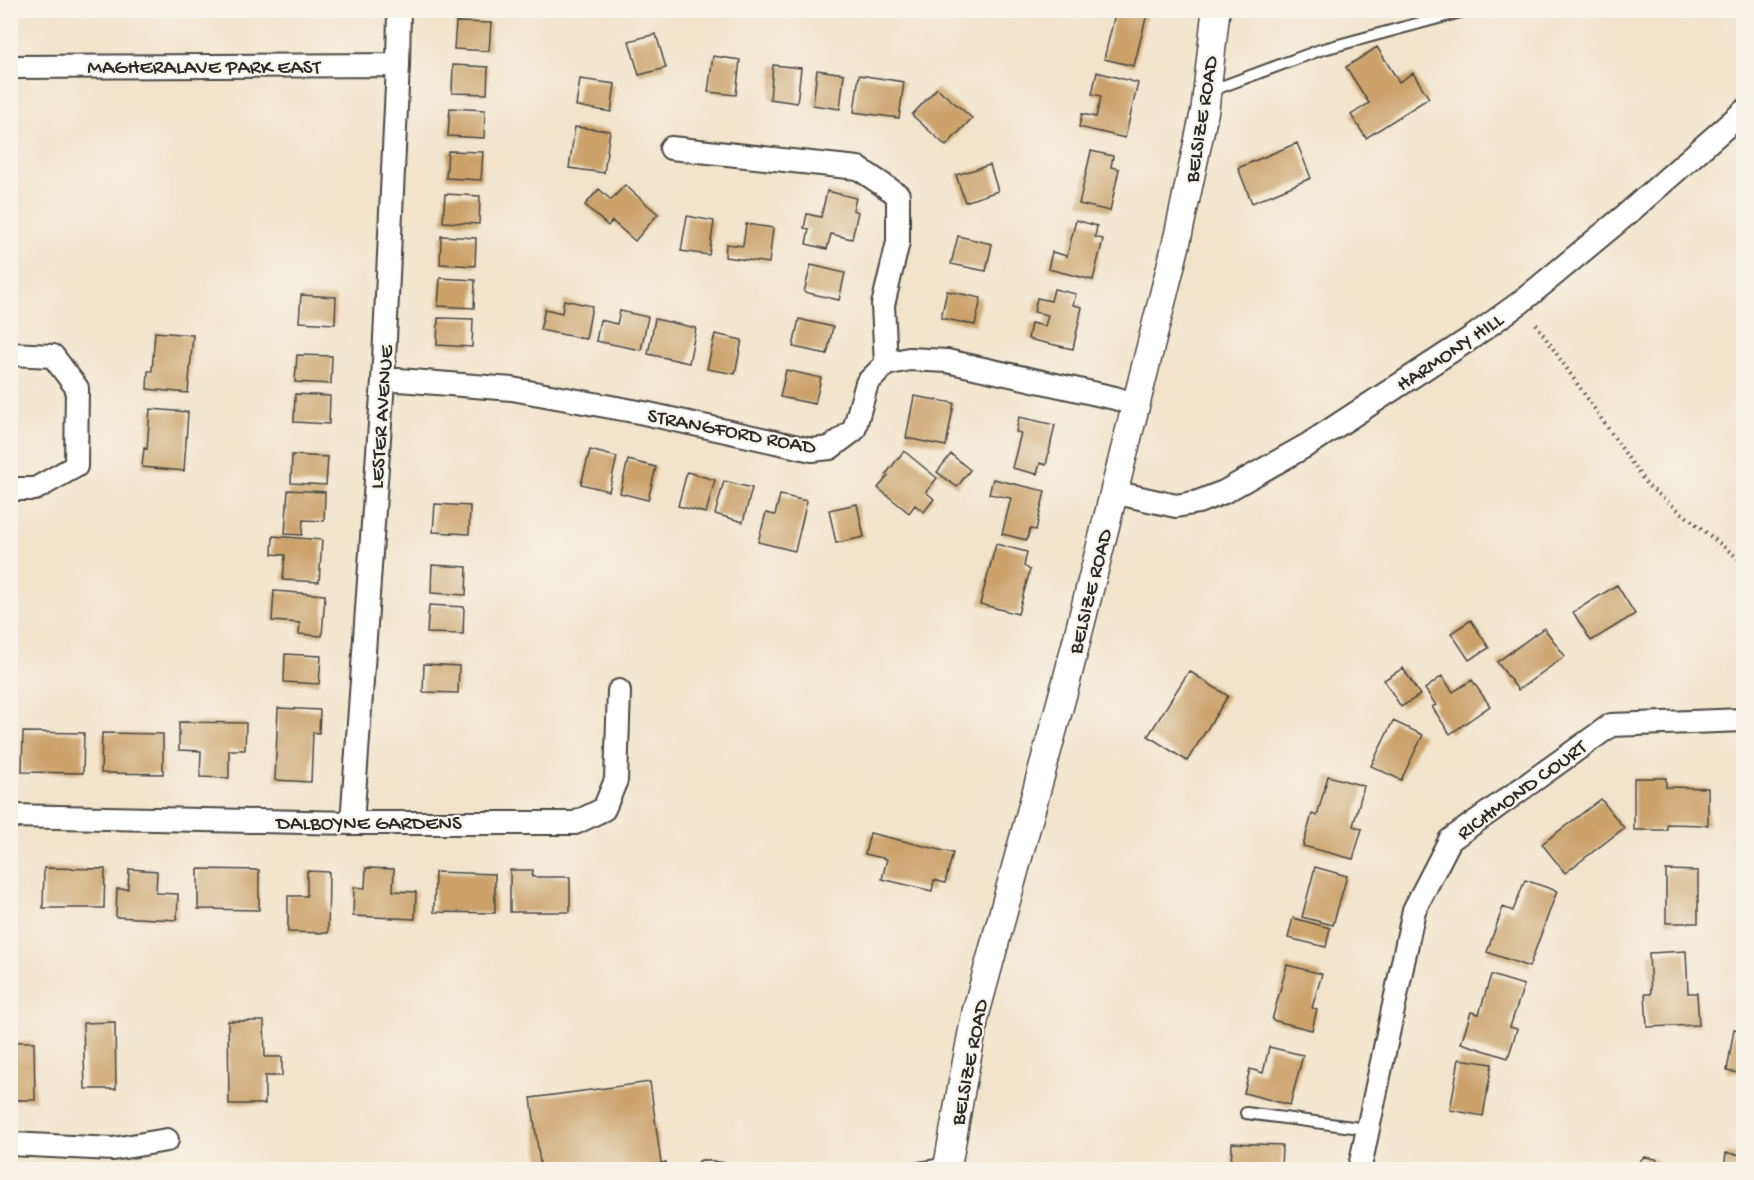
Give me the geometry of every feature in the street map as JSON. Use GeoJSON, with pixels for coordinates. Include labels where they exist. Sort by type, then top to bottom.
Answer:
{"type":"FeatureCollection","features":[{"type":"Feature","properties":{"kind":"street","name":"LESTER AVENUE"},"geometry":{"type":"LineString","coordinates":[[352,823],[383,381],[399,10]]}},
{"type":"Feature","properties":{"kind":"street","name":"BELSIZE ROAD"},"geometry":{"type":"LineString","coordinates":[[948,1166],[976,1012],[1067,679],[1176,245],[1205,109],[1216,10]]}},
{"type":"Feature","properties":{"kind":"street","name":"MAGHERALAVE PARK EAST"},"geometry":{"type":"LineString","coordinates":[[10,67],[398,65]]}},
{"type":"Feature","properties":{"kind":"street","name":"HARMONY HILL"},"geometry":{"type":"LineString","coordinates":[[1113,492],[1176,506],[1198,502],[1224,492],[1309,444],[1471,338],[1521,302],[1627,214],[1743,111]]}},
{"type":"Feature","properties":{"kind":"street"},"geometry":{"type":"LineString","coordinates":[[671,148],[858,168],[898,195],[898,242],[883,305],[886,363],[909,359],[947,361],[1115,398],[1136,405]]}},
{"type":"Feature","properties":{"kind":"street"},"geometry":{"type":"LineString","coordinates":[[10,354],[53,356],[77,388],[76,466],[34,489],[10,489]]}},
{"type":"Feature","properties":{"kind":"street","name":"STRANGFORD ROAD"},"geometry":{"type":"LineString","coordinates":[[383,381],[399,380],[512,389],[644,413],[812,450],[830,448],[854,430],[867,383],[886,363]]}},
{"type":"Feature","properties":{"kind":"street","name":"DALBOYNE GARDENS"},"geometry":{"type":"LineString","coordinates":[[10,816],[352,823],[575,823],[604,809],[616,780],[619,691]]}},
{"type":"Feature","properties":{"kind":"street","name":"RICHMOND COURT"},"geometry":{"type":"LineString","coordinates":[[1361,1162],[1414,910],[1450,840],[1611,725],[1743,720]]}},
{"type":"Feature","properties":{"kind":"street"},"geometry":{"type":"LineString","coordinates":[[10,1144],[112,1149],[166,1140]]}},
{"type":"Feature","properties":{"kind":"lane"},"geometry":{"type":"LineString","coordinates":[[1207,92],[1320,50],[1468,10]]}},
{"type":"Feature","properties":{"kind":"lane"},"geometry":{"type":"LineString","coordinates":[[1246,1113],[1368,1129]]}},
{"type":"Feature","properties":{"kind":"lane"},"geometry":{"type":"LineString","coordinates":[[703,1170],[703,1166],[730,1170]]}},
{"type":"Feature","properties":{"kind":"lane"},"geometry":{"type":"LineString","coordinates":[[907,1170],[948,1166]]}},
{"type":"Feature","properties":{"kind":"path"},"geometry":{"type":"LineString","coordinates":[[1521,302],[1647,485],[1743,563]]}},
{"type":"Feature","properties":{"kind":"building"},"geometry":{"type":"Polygon","coordinates":[[[1116,10],[1148,10],[1134,66],[1104,59],[1116,10]]]}},
{"type":"Feature","properties":{"kind":"building"},"geometry":{"type":"Polygon","coordinates":[[[456,22],[491,23],[489,51],[454,49],[456,22]]]}},
{"type":"Feature","properties":{"kind":"building"},"geometry":{"type":"Polygon","coordinates":[[[656,34],[666,68],[639,75],[629,41],[656,34]]]}},
{"type":"Feature","properties":{"kind":"building"},"geometry":{"type":"Polygon","coordinates":[[[1377,47],[1399,82],[1413,73],[1429,98],[1366,138],[1351,115],[1369,103],[1346,67],[1377,47]]]}},
{"type":"Feature","properties":{"kind":"building"},"geometry":{"type":"Polygon","coordinates":[[[713,56],[740,60],[736,95],[708,92],[713,56]]]}},
{"type":"Feature","properties":{"kind":"building"},"geometry":{"type":"Polygon","coordinates":[[[453,65],[488,67],[487,94],[452,93],[453,65]]]}},
{"type":"Feature","properties":{"kind":"building"},"geometry":{"type":"Polygon","coordinates":[[[773,65],[801,68],[797,103],[770,99],[773,65]]]}},
{"type":"Feature","properties":{"kind":"building"},"geometry":{"type":"Polygon","coordinates":[[[817,70],[844,74],[840,109],[813,105],[817,70]]]}},
{"type":"Feature","properties":{"kind":"building"},"geometry":{"type":"Polygon","coordinates":[[[1097,72],[1138,83],[1125,138],[1079,127],[1082,114],[1096,117],[1101,96],[1092,94],[1097,72]]]}},
{"type":"Feature","properties":{"kind":"building"},"geometry":{"type":"Polygon","coordinates":[[[859,75],[904,82],[899,118],[854,112],[859,75]]]}},
{"type":"Feature","properties":{"kind":"building"},"geometry":{"type":"Polygon","coordinates":[[[580,79],[615,84],[611,112],[576,106],[580,79]]]}},
{"type":"Feature","properties":{"kind":"building"},"geometry":{"type":"Polygon","coordinates":[[[937,88],[972,118],[946,146],[912,115],[937,88]]]}},
{"type":"Feature","properties":{"kind":"building"},"geometry":{"type":"Polygon","coordinates":[[[450,108],[485,110],[484,138],[448,136],[450,108]]]}},
{"type":"Feature","properties":{"kind":"building"},"geometry":{"type":"Polygon","coordinates":[[[575,127],[610,131],[604,173],[569,168],[575,127]]]}},
{"type":"Feature","properties":{"kind":"building"},"geometry":{"type":"Polygon","coordinates":[[[1297,143],[1311,178],[1252,203],[1238,168],[1297,143]]]}},
{"type":"Feature","properties":{"kind":"building"},"geometry":{"type":"Polygon","coordinates":[[[448,151],[483,152],[481,180],[446,178],[448,151]]]}},
{"type":"Feature","properties":{"kind":"building"},"geometry":{"type":"Polygon","coordinates":[[[1091,151],[1113,156],[1111,167],[1119,169],[1110,211],[1079,204],[1091,151]]]}},
{"type":"Feature","properties":{"kind":"building"},"geometry":{"type":"Polygon","coordinates":[[[990,165],[998,191],[965,202],[956,175],[990,165]]]}},
{"type":"Feature","properties":{"kind":"building"},"geometry":{"type":"Polygon","coordinates":[[[625,185],[658,214],[635,241],[612,221],[608,226],[585,205],[599,189],[611,200],[625,185]]]}},
{"type":"Feature","properties":{"kind":"building"},"geometry":{"type":"Polygon","coordinates":[[[827,191],[856,198],[853,210],[858,212],[852,239],[831,234],[827,249],[806,244],[809,229],[804,228],[807,214],[821,217],[827,191]]]}},
{"type":"Feature","properties":{"kind":"building"},"geometry":{"type":"Polygon","coordinates":[[[445,194],[480,196],[479,224],[443,222],[445,194]]]}},
{"type":"Feature","properties":{"kind":"building"},"geometry":{"type":"Polygon","coordinates":[[[687,216],[714,221],[709,255],[681,251],[687,216]]]}},
{"type":"Feature","properties":{"kind":"building"},"geometry":{"type":"Polygon","coordinates":[[[1076,220],[1097,226],[1095,237],[1103,239],[1093,280],[1048,269],[1052,252],[1067,256],[1076,220]]]}},
{"type":"Feature","properties":{"kind":"building"},"geometry":{"type":"Polygon","coordinates":[[[746,224],[773,228],[769,263],[725,257],[726,244],[743,246],[746,224]]]}},
{"type":"Feature","properties":{"kind":"building"},"geometry":{"type":"Polygon","coordinates":[[[441,236],[476,238],[475,266],[440,264],[441,236]]]}},
{"type":"Feature","properties":{"kind":"building"},"geometry":{"type":"Polygon","coordinates":[[[958,236],[992,244],[986,271],[951,264],[958,236]]]}},
{"type":"Feature","properties":{"kind":"building"},"geometry":{"type":"Polygon","coordinates":[[[811,265],[845,273],[839,300],[804,292],[811,265]]]}},
{"type":"Feature","properties":{"kind":"building"},"geometry":{"type":"Polygon","coordinates":[[[440,278],[475,280],[474,308],[438,306],[440,278]]]}},
{"type":"Feature","properties":{"kind":"building"},"geometry":{"type":"Polygon","coordinates":[[[1054,289],[1076,294],[1073,305],[1082,307],[1073,349],[1028,339],[1031,323],[1045,326],[1048,315],[1034,312],[1037,298],[1051,301],[1054,289]]]}},
{"type":"Feature","properties":{"kind":"building"},"geometry":{"type":"Polygon","coordinates":[[[947,291],[981,298],[975,325],[941,318],[947,291]]]}},
{"type":"Feature","properties":{"kind":"building"},"geometry":{"type":"Polygon","coordinates":[[[301,295],[336,297],[335,324],[299,322],[301,295]]]}},
{"type":"Feature","properties":{"kind":"building"},"geometry":{"type":"Polygon","coordinates":[[[564,300],[592,306],[586,339],[540,330],[545,309],[562,313],[564,300]]]}},
{"type":"Feature","properties":{"kind":"building"},"geometry":{"type":"Polygon","coordinates":[[[620,311],[648,317],[641,350],[596,341],[600,320],[617,324],[620,311]]]}},
{"type":"Feature","properties":{"kind":"building"},"geometry":{"type":"Polygon","coordinates":[[[438,318],[473,319],[472,347],[437,345],[438,318]]]}},
{"type":"Feature","properties":{"kind":"building"},"geometry":{"type":"Polygon","coordinates":[[[655,319],[696,328],[689,363],[648,354],[655,319]]]}},
{"type":"Feature","properties":{"kind":"building"},"geometry":{"type":"Polygon","coordinates":[[[799,319],[833,327],[827,354],[793,347],[799,319]]]}},
{"type":"Feature","properties":{"kind":"building"},"geometry":{"type":"Polygon","coordinates":[[[155,332],[193,335],[188,393],[147,389],[148,371],[152,371],[155,332]]]}},
{"type":"Feature","properties":{"kind":"building"},"geometry":{"type":"Polygon","coordinates":[[[715,334],[742,340],[735,374],[707,369],[715,334]]]}},
{"type":"Feature","properties":{"kind":"building"},"geometry":{"type":"Polygon","coordinates":[[[297,355],[332,356],[331,384],[295,382],[297,355]]]}},
{"type":"Feature","properties":{"kind":"building"},"geometry":{"type":"Polygon","coordinates":[[[786,370],[821,378],[815,404],[780,397],[786,370]]]}},
{"type":"Feature","properties":{"kind":"building"},"geometry":{"type":"Polygon","coordinates":[[[295,394],[330,396],[329,424],[294,422],[295,394]]]}},
{"type":"Feature","properties":{"kind":"building"},"geometry":{"type":"Polygon","coordinates":[[[914,396],[954,403],[946,446],[906,438],[914,396]]]}},
{"type":"Feature","properties":{"kind":"building"},"geometry":{"type":"Polygon","coordinates":[[[150,409],[188,412],[184,471],[142,467],[144,448],[147,449],[150,409]]]}},
{"type":"Feature","properties":{"kind":"building"},"geometry":{"type":"Polygon","coordinates":[[[1019,417],[1055,425],[1046,465],[1040,463],[1037,474],[1012,468],[1021,433],[1016,432],[1019,417]]]}},
{"type":"Feature","properties":{"kind":"building"},"geometry":{"type":"Polygon","coordinates":[[[590,450],[617,457],[609,491],[581,484],[590,450]]]}},
{"type":"Feature","properties":{"kind":"building"},"geometry":{"type":"Polygon","coordinates":[[[904,451],[937,478],[926,492],[934,499],[924,512],[915,505],[909,513],[878,488],[904,451]]]}},
{"type":"Feature","properties":{"kind":"building"},"geometry":{"type":"Polygon","coordinates":[[[951,454],[970,470],[957,487],[937,472],[951,454]]]}},
{"type":"Feature","properties":{"kind":"building"},"geometry":{"type":"Polygon","coordinates":[[[292,455],[328,457],[326,485],[291,483],[292,455]]]}},
{"type":"Feature","properties":{"kind":"building"},"geometry":{"type":"Polygon","coordinates":[[[628,460],[656,467],[648,500],[620,493],[628,460]]]}},
{"type":"Feature","properties":{"kind":"building"},"geometry":{"type":"Polygon","coordinates":[[[687,472],[715,480],[706,513],[678,506],[687,472]]]}},
{"type":"Feature","properties":{"kind":"building"},"geometry":{"type":"Polygon","coordinates":[[[993,479],[1045,491],[1036,530],[1030,529],[1027,540],[1002,534],[1011,498],[989,494],[993,479]]]}},
{"type":"Feature","properties":{"kind":"building"},"geometry":{"type":"Polygon","coordinates":[[[724,481],[752,488],[743,522],[715,514],[724,481]]]}},
{"type":"Feature","properties":{"kind":"building"},"geometry":{"type":"Polygon","coordinates":[[[288,490],[325,492],[324,521],[303,520],[302,535],[285,534],[288,490]]]}},
{"type":"Feature","properties":{"kind":"building"},"geometry":{"type":"Polygon","coordinates":[[[780,495],[807,501],[795,551],[758,542],[766,513],[775,515],[780,495]]]}},
{"type":"Feature","properties":{"kind":"building"},"geometry":{"type":"Polygon","coordinates":[[[435,504],[470,506],[469,534],[433,532],[435,504]]]}},
{"type":"Feature","properties":{"kind":"building"},"geometry":{"type":"Polygon","coordinates":[[[857,504],[864,537],[836,543],[829,510],[857,504]]]}},
{"type":"Feature","properties":{"kind":"building"},"geometry":{"type":"Polygon","coordinates":[[[273,536],[322,540],[319,582],[283,580],[285,555],[272,554],[273,536]]]}},
{"type":"Feature","properties":{"kind":"building"},"geometry":{"type":"Polygon","coordinates":[[[996,544],[1027,552],[1024,566],[1030,570],[1018,614],[980,604],[996,544]]]}},
{"type":"Feature","properties":{"kind":"building"},"geometry":{"type":"Polygon","coordinates":[[[432,565],[467,567],[466,595],[431,593],[432,565]]]}},
{"type":"Feature","properties":{"kind":"building"},"geometry":{"type":"Polygon","coordinates":[[[1617,585],[1635,614],[1591,641],[1573,612],[1617,585]]]}},
{"type":"Feature","properties":{"kind":"building"},"geometry":{"type":"Polygon","coordinates":[[[274,591],[325,595],[322,636],[299,634],[300,623],[272,621],[274,591]]]}},
{"type":"Feature","properties":{"kind":"building"},"geometry":{"type":"Polygon","coordinates":[[[429,605],[464,607],[463,634],[427,633],[429,605]]]}},
{"type":"Feature","properties":{"kind":"building"},"geometry":{"type":"Polygon","coordinates":[[[1471,620],[1489,648],[1469,660],[1451,633],[1471,620]]]}},
{"type":"Feature","properties":{"kind":"building"},"geometry":{"type":"Polygon","coordinates":[[[1544,628],[1565,656],[1518,690],[1497,662],[1544,628]]]}},
{"type":"Feature","properties":{"kind":"building"},"geometry":{"type":"Polygon","coordinates":[[[285,654],[321,656],[319,684],[284,682],[285,654]]]}},
{"type":"Feature","properties":{"kind":"building"},"geometry":{"type":"Polygon","coordinates":[[[424,664],[459,666],[458,693],[423,692],[424,664]]]}},
{"type":"Feature","properties":{"kind":"building"},"geometry":{"type":"Polygon","coordinates":[[[1403,668],[1420,695],[1401,707],[1384,680],[1403,668]]]}},
{"type":"Feature","properties":{"kind":"building"},"geometry":{"type":"Polygon","coordinates":[[[1189,671],[1228,696],[1187,761],[1148,736],[1189,671]]]}},
{"type":"Feature","properties":{"kind":"building"},"geometry":{"type":"Polygon","coordinates":[[[1442,676],[1453,692],[1472,680],[1490,706],[1450,734],[1432,707],[1436,705],[1425,689],[1442,676]]]}},
{"type":"Feature","properties":{"kind":"building"},"geometry":{"type":"Polygon","coordinates":[[[278,708],[320,710],[319,733],[313,732],[311,782],[275,780],[278,708]]]}},
{"type":"Feature","properties":{"kind":"building"},"geometry":{"type":"Polygon","coordinates":[[[1393,721],[1423,735],[1401,780],[1371,766],[1393,721]]]}},
{"type":"Feature","properties":{"kind":"building"},"geometry":{"type":"Polygon","coordinates":[[[179,722],[246,723],[245,750],[229,750],[229,778],[200,777],[201,751],[179,750],[179,722]]]}},
{"type":"Feature","properties":{"kind":"building"},"geometry":{"type":"Polygon","coordinates":[[[23,732],[84,733],[83,773],[22,772],[23,732]]]}},
{"type":"Feature","properties":{"kind":"building"},"geometry":{"type":"Polygon","coordinates":[[[102,733],[163,734],[163,774],[101,773],[102,733]]]}},
{"type":"Feature","properties":{"kind":"building"},"geometry":{"type":"Polygon","coordinates":[[[1328,776],[1364,786],[1353,826],[1362,829],[1353,859],[1303,846],[1312,814],[1317,816],[1328,776]]]}},
{"type":"Feature","properties":{"kind":"building"},"geometry":{"type":"Polygon","coordinates":[[[1634,778],[1666,778],[1666,787],[1708,788],[1708,825],[1667,824],[1667,830],[1634,830],[1634,778]]]}},
{"type":"Feature","properties":{"kind":"building"},"geometry":{"type":"Polygon","coordinates":[[[1601,799],[1624,828],[1565,873],[1542,844],[1601,799]]]}},
{"type":"Feature","properties":{"kind":"building"},"geometry":{"type":"Polygon","coordinates":[[[870,833],[953,853],[945,883],[934,880],[932,891],[882,879],[887,859],[865,854],[870,833]]]}},
{"type":"Feature","properties":{"kind":"building"},"geometry":{"type":"Polygon","coordinates":[[[1315,867],[1347,876],[1333,925],[1302,917],[1315,867]]]}},
{"type":"Feature","properties":{"kind":"building"},"geometry":{"type":"Polygon","coordinates":[[[44,868],[105,869],[104,908],[43,908],[44,868]]]}},
{"type":"Feature","properties":{"kind":"building"},"geometry":{"type":"Polygon","coordinates":[[[366,868],[394,869],[393,891],[416,892],[415,919],[353,916],[354,887],[365,888],[366,868]]]}},
{"type":"Feature","properties":{"kind":"building"},"geometry":{"type":"Polygon","coordinates":[[[129,869],[157,871],[156,893],[178,894],[177,920],[116,917],[117,889],[128,889],[129,869]]]}},
{"type":"Feature","properties":{"kind":"building"},"geometry":{"type":"Polygon","coordinates":[[[198,869],[259,870],[259,910],[198,909],[198,869]]]}},
{"type":"Feature","properties":{"kind":"building"},"geometry":{"type":"Polygon","coordinates":[[[510,870],[533,870],[532,877],[570,877],[570,912],[510,912],[510,870]]]}},
{"type":"Feature","properties":{"kind":"building"},"geometry":{"type":"Polygon","coordinates":[[[1666,870],[1698,871],[1698,923],[1666,923],[1666,870]]]}},
{"type":"Feature","properties":{"kind":"building"},"geometry":{"type":"Polygon","coordinates":[[[307,871],[329,872],[328,933],[288,932],[288,896],[307,896],[307,871]]]}},
{"type":"Feature","properties":{"kind":"building"},"geometry":{"type":"Polygon","coordinates":[[[435,872],[495,874],[495,913],[434,912],[435,872]]]}},
{"type":"Feature","properties":{"kind":"building"},"geometry":{"type":"Polygon","coordinates":[[[1525,880],[1557,891],[1529,967],[1487,952],[1503,907],[1513,911],[1525,880]]]}},
{"type":"Feature","properties":{"kind":"building"},"geometry":{"type":"Polygon","coordinates":[[[1293,918],[1330,928],[1326,947],[1288,938],[1293,918]]]}},
{"type":"Feature","properties":{"kind":"building"},"geometry":{"type":"Polygon","coordinates":[[[1686,951],[1688,993],[1697,993],[1699,1025],[1647,1027],[1645,994],[1651,994],[1649,953],[1686,951]]]}},
{"type":"Feature","properties":{"kind":"building"},"geometry":{"type":"Polygon","coordinates":[[[1287,965],[1322,974],[1312,1008],[1317,1009],[1312,1030],[1272,1020],[1287,965]]]}},
{"type":"Feature","properties":{"kind":"building"},"geometry":{"type":"Polygon","coordinates":[[[1491,975],[1524,985],[1510,1027],[1517,1029],[1508,1058],[1461,1043],[1471,1012],[1479,1014],[1491,975]]]}},
{"type":"Feature","properties":{"kind":"building"},"geometry":{"type":"Polygon","coordinates":[[[228,1021],[264,1021],[265,1057],[282,1057],[282,1076],[265,1076],[265,1104],[229,1104],[228,1021]]]}},
{"type":"Feature","properties":{"kind":"building"},"geometry":{"type":"Polygon","coordinates":[[[115,1022],[116,1089],[85,1089],[83,1023],[115,1022]]]}},
{"type":"Feature","properties":{"kind":"building"},"geometry":{"type":"Polygon","coordinates":[[[1734,1029],[1744,1031],[1744,1074],[1727,1071],[1734,1029]]]}},
{"type":"Feature","properties":{"kind":"building"},"geometry":{"type":"Polygon","coordinates":[[[10,1042],[34,1042],[35,1100],[10,1100],[10,1042]]]}},
{"type":"Feature","properties":{"kind":"building"},"geometry":{"type":"Polygon","coordinates":[[[1269,1047],[1303,1055],[1290,1105],[1244,1093],[1250,1069],[1263,1073],[1269,1047]]]}},
{"type":"Feature","properties":{"kind":"building"},"geometry":{"type":"Polygon","coordinates":[[[1459,1059],[1492,1064],[1483,1116],[1450,1110],[1459,1059]]]}},
{"type":"Feature","properties":{"kind":"building"},"geometry":{"type":"Polygon","coordinates":[[[650,1082],[661,1163],[666,1162],[667,1170],[541,1170],[531,1098],[650,1082]]]}},
{"type":"Feature","properties":{"kind":"building"},"geometry":{"type":"Polygon","coordinates":[[[1232,1143],[1282,1145],[1281,1170],[1231,1170],[1232,1143]]]}},
{"type":"Feature","properties":{"kind":"building"},"geometry":{"type":"Polygon","coordinates":[[[1726,1153],[1744,1155],[1744,1170],[1724,1170],[1726,1153]]]}},
{"type":"Feature","properties":{"kind":"building"},"geometry":{"type":"Polygon","coordinates":[[[1644,1157],[1656,1159],[1660,1170],[1637,1170],[1638,1163],[1644,1157]]]}}]}
